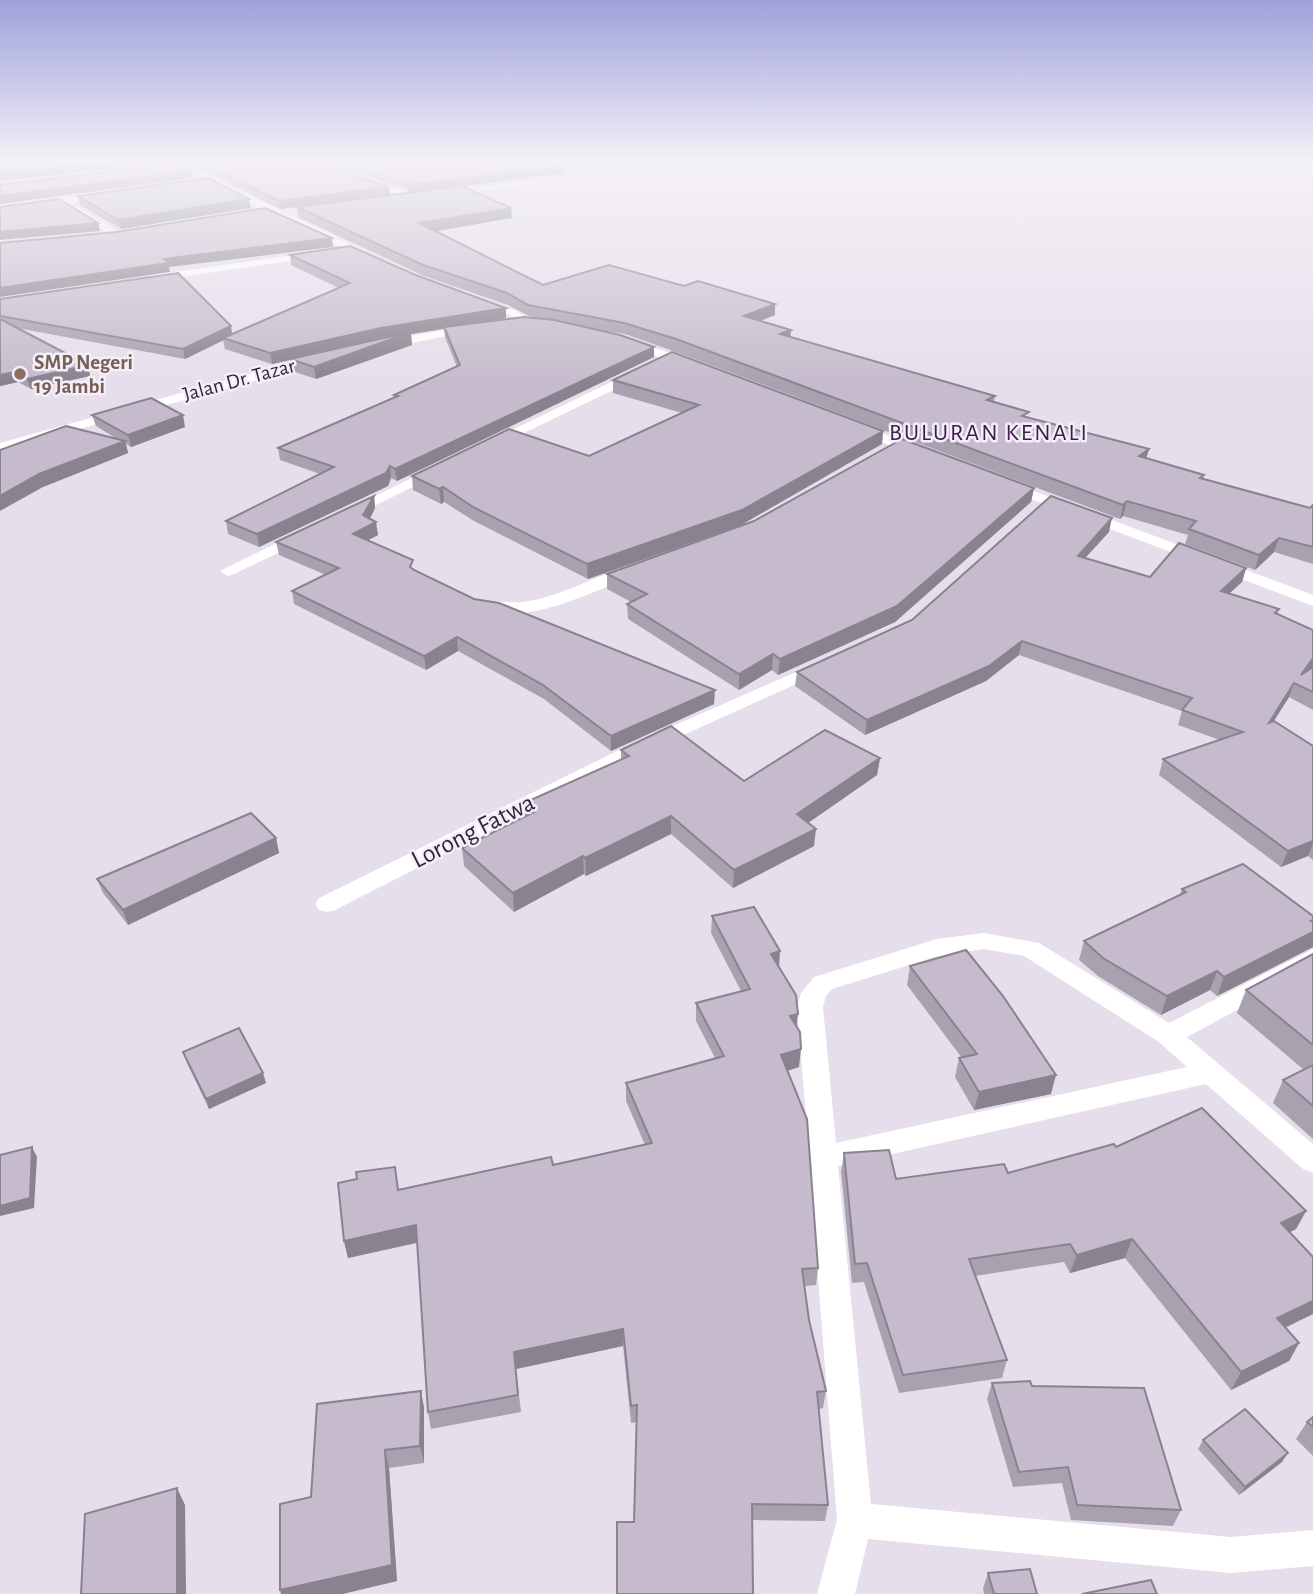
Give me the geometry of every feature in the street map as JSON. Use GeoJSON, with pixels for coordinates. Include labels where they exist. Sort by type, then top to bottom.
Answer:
{"type":"FeatureCollection","features":[{"type":"Feature","properties":{"kind":"street"},"geometry":{"type":"LineString","coordinates":[[95,238],[115,235]]}},
{"type":"Feature","properties":{"kind":"street"},"geometry":{"type":"LineString","coordinates":[[326,235],[382,261]]}},
{"type":"Feature","properties":{"kind":"street"},"geometry":{"type":"LineString","coordinates":[[134,281],[357,249]]}},
{"type":"Feature","properties":{"kind":"street"},"geometry":{"type":"LineString","coordinates":[[365,349],[443,332],[530,323],[513,313],[470,298]]}},
{"type":"Feature","properties":{"kind":"street"},"geometry":{"type":"LineString","coordinates":[[613,338],[709,371]]}},
{"type":"Feature","properties":{"kind":"street"},"geometry":{"type":"LineString","coordinates":[[474,452],[671,357]]}},
{"type":"Feature","properties":{"kind":"street","name":"Jalan Dr. Tazar"},"geometry":{"type":"LineString","coordinates":[[0,447],[105,415],[326,358]]}},
{"type":"Feature","properties":{"kind":"street"},"geometry":{"type":"LineString","coordinates":[[847,424],[933,457]]}},
{"type":"Feature","properties":{"kind":"street"},"geometry":{"type":"LineString","coordinates":[[875,457],[898,444]]}},
{"type":"Feature","properties":{"kind":"street"},"geometry":{"type":"LineString","coordinates":[[339,517],[450,464]]}},
{"type":"Feature","properties":{"kind":"street"},"geometry":{"type":"LineString","coordinates":[[995,480],[1313,601]]}},
{"type":"Feature","properties":{"kind":"street"},"geometry":{"type":"LineString","coordinates":[[1026,519],[1046,500]]}},
{"type":"Feature","properties":{"kind":"street"},"geometry":{"type":"LineString","coordinates":[[228,571],[314,529]]}},
{"type":"Feature","properties":{"kind":"street"},"geometry":{"type":"LineString","coordinates":[[470,601],[498,609],[543,604],[643,567]]}},
{"type":"Feature","properties":{"kind":"street","name":"Lorong Fatwa"},"geometry":{"type":"LineString","coordinates":[[327,904],[628,753],[842,656]]}},
{"type":"Feature","properties":{"kind":"street"},"geometry":{"type":"LineString","coordinates":[[836,1594],[855,1520],[821,1158],[810,1007],[814,993],[823,983],[937,948],[984,941],[1030,949],[1052,960],[1168,1035],[1313,1161]]}},
{"type":"Feature","properties":{"kind":"street"},"geometry":{"type":"LineString","coordinates":[[1168,1035],[1313,958]]}},
{"type":"Feature","properties":{"kind":"street"},"geometry":{"type":"LineString","coordinates":[[821,1158],[1212,1072]]}},
{"type":"Feature","properties":{"kind":"street"},"geometry":{"type":"LineString","coordinates":[[855,1520],[1231,1555],[1313,1548]]}},
{"type":"Feature","properties":{"kind":"building"},"geometry":{"type":"Polygon","coordinates":[[[80,235],[326,235],[332,238],[164,259],[168,263],[0,288],[0,243],[80,235]]]}},
{"type":"Feature","properties":{"kind":"building"},"geometry":{"type":"Polygon","coordinates":[[[359,235],[444,235],[543,285],[609,265],[684,286],[698,281],[775,304],[744,316],[791,330],[780,334],[995,396],[987,400],[1029,412],[1022,416],[1149,449],[1139,456],[1204,475],[1200,478],[1310,508],[1313,505],[1313,547],[1279,538],[1259,555],[1189,529],[1196,521],[1127,501],[1123,505],[676,339],[624,323],[528,305],[507,293],[423,265],[359,235]]]}},
{"type":"Feature","properties":{"kind":"building"},"geometry":{"type":"Polygon","coordinates":[[[350,246],[413,274],[506,308],[381,328],[270,353],[223,338],[350,283],[290,255],[350,246]]]}},
{"type":"Feature","properties":{"kind":"building"},"geometry":{"type":"Polygon","coordinates":[[[178,273],[231,326],[183,349],[0,316],[0,299],[178,273]]]}},
{"type":"Feature","properties":{"kind":"building"},"geometry":{"type":"Polygon","coordinates":[[[524,317],[554,320],[620,335],[654,347],[395,469],[390,466],[386,473],[257,534],[226,521],[334,467],[278,448],[398,396],[394,395],[460,365],[444,327],[524,317]]]}},
{"type":"Feature","properties":{"kind":"building","name":"SMP Negeri 19 Jambi"},"geometry":{"type":"Polygon","coordinates":[[[0,319],[88,365],[27,379],[15,372],[0,375],[0,319]]]}},
{"type":"Feature","properties":{"kind":"building"},"geometry":{"type":"Polygon","coordinates":[[[411,332],[314,367],[290,359],[411,332]]]}},
{"type":"Feature","properties":{"kind":"building"},"geometry":{"type":"Polygon","coordinates":[[[672,352],[883,431],[742,510],[587,564],[473,507],[443,487],[439,489],[412,476],[509,429],[589,456],[699,405],[613,380],[672,352]]]}},
{"type":"Feature","properties":{"kind":"building"},"geometry":{"type":"Polygon","coordinates":[[[151,398],[183,415],[128,435],[92,415],[151,398]]]}},
{"type":"Feature","properties":{"kind":"building"},"geometry":{"type":"Polygon","coordinates":[[[66,426],[125,441],[39,474],[0,496],[0,450],[66,426]]]}},
{"type":"Feature","properties":{"kind":"building"},"geometry":{"type":"Polygon","coordinates":[[[902,439],[1034,488],[897,606],[780,659],[773,654],[739,674],[627,604],[647,594],[607,574],[754,521],[902,439]]]}},
{"type":"Feature","properties":{"kind":"building"},"geometry":{"type":"Polygon","coordinates":[[[374,496],[363,515],[376,522],[353,534],[413,560],[410,567],[414,570],[474,599],[499,603],[715,690],[611,736],[543,685],[457,637],[424,656],[292,591],[339,568],[276,542],[374,496]]]}},
{"type":"Feature","properties":{"kind":"building"},"geometry":{"type":"Polygon","coordinates":[[[1051,496],[1112,518],[1078,556],[1150,577],[1179,543],[1246,568],[1221,591],[1279,609],[1275,613],[1313,630],[1313,658],[1301,675],[1313,667],[1313,692],[1294,683],[1269,723],[1274,721],[1313,746],[1313,841],[1288,851],[1163,759],[1243,732],[1182,710],[1192,698],[1022,641],[989,666],[867,720],[797,672],[912,620],[1051,496]]]}},
{"type":"Feature","properties":{"kind":"building"},"geometry":{"type":"Polygon","coordinates":[[[671,726],[744,781],[825,730],[880,758],[797,814],[816,829],[734,870],[671,816],[585,858],[583,856],[513,893],[462,848],[534,812],[524,803],[629,756],[621,750],[671,726]]]}},
{"type":"Feature","properties":{"kind":"building"},"geometry":{"type":"Polygon","coordinates":[[[251,813],[276,838],[123,910],[97,879],[251,813]]]}},
{"type":"Feature","properties":{"kind":"building"},"geometry":{"type":"Polygon","coordinates":[[[1243,864],[1313,916],[1313,932],[1224,977],[1217,971],[1167,996],[1103,958],[1084,941],[1186,892],[1182,889],[1243,864]]]}},
{"type":"Feature","properties":{"kind":"building"},"geometry":{"type":"Polygon","coordinates":[[[754,907],[780,951],[771,954],[796,995],[798,1014],[790,1016],[800,1032],[801,1049],[781,1055],[807,1119],[818,1268],[802,1269],[809,1320],[826,1391],[817,1392],[828,1505],[752,1504],[753,1594],[617,1594],[617,1522],[634,1522],[637,1405],[631,1406],[623,1329],[514,1352],[518,1395],[428,1412],[416,1225],[344,1241],[338,1183],[357,1179],[356,1172],[395,1167],[398,1190],[551,1157],[553,1165],[652,1143],[626,1083],[724,1056],[696,1003],[750,989],[712,916],[754,907]]]}},
{"type":"Feature","properties":{"kind":"building"},"geometry":{"type":"Polygon","coordinates":[[[966,950],[1003,996],[1056,1075],[979,1092],[959,1058],[977,1054],[910,966],[966,950]]]}},
{"type":"Feature","properties":{"kind":"building"},"geometry":{"type":"Polygon","coordinates":[[[1313,954],[1313,1045],[1246,990],[1313,954]]]}},
{"type":"Feature","properties":{"kind":"building"},"geometry":{"type":"Polygon","coordinates":[[[239,1028],[263,1073],[206,1099],[183,1052],[239,1028]]]}},
{"type":"Feature","properties":{"kind":"building"},"geometry":{"type":"Polygon","coordinates":[[[1313,1065],[1313,1106],[1283,1080],[1313,1065]]]}},
{"type":"Feature","properties":{"kind":"building"},"geometry":{"type":"Polygon","coordinates":[[[1202,1108],[1306,1211],[1281,1223],[1313,1257],[1313,1301],[1277,1318],[1299,1343],[1241,1372],[1132,1239],[1077,1255],[1070,1244],[969,1259],[1007,1360],[903,1375],[867,1263],[855,1264],[844,1153],[889,1150],[896,1179],[1004,1164],[1008,1173],[1114,1144],[1116,1147],[1202,1108]]]}},
{"type":"Feature","properties":{"kind":"building"},"geometry":{"type":"Polygon","coordinates":[[[32,1147],[30,1198],[0,1206],[0,1155],[32,1147]]]}},
{"type":"Feature","properties":{"kind":"building"},"geometry":{"type":"Polygon","coordinates":[[[1030,1381],[1032,1386],[1144,1388],[1181,1510],[1077,1505],[1068,1467],[1019,1472],[992,1383],[1030,1381]]]}},
{"type":"Feature","properties":{"kind":"building"},"geometry":{"type":"Polygon","coordinates":[[[421,1391],[420,1446],[385,1450],[392,1565],[280,1590],[280,1504],[311,1497],[317,1404],[421,1391]]]}},
{"type":"Feature","properties":{"kind":"building"},"geometry":{"type":"Polygon","coordinates":[[[1245,1409],[1288,1453],[1245,1487],[1203,1440],[1245,1409]]]}},
{"type":"Feature","properties":{"kind":"building"},"geometry":{"type":"Polygon","coordinates":[[[177,1488],[177,1594],[81,1594],[85,1514],[177,1488]]]}},
{"type":"Feature","properties":{"kind":"building"},"geometry":{"type":"Polygon","coordinates":[[[1030,1569],[1037,1594],[994,1594],[988,1573],[1030,1569]]]}},
{"type":"Feature","properties":{"kind":"building"},"geometry":{"type":"Polygon","coordinates":[[[1151,1580],[1157,1594],[1082,1594],[1151,1580]]]}},
{"type":"Feature","properties":{"kind":"place","name":"SMP Negeri 19 Jambi"},"geometry":{"type":"Point","coordinates":[20,374]}},
{"type":"Feature","properties":{"kind":"district","name":"BULURAN KENALI"},"geometry":{"type":"Point","coordinates":[989,433]}}]}
